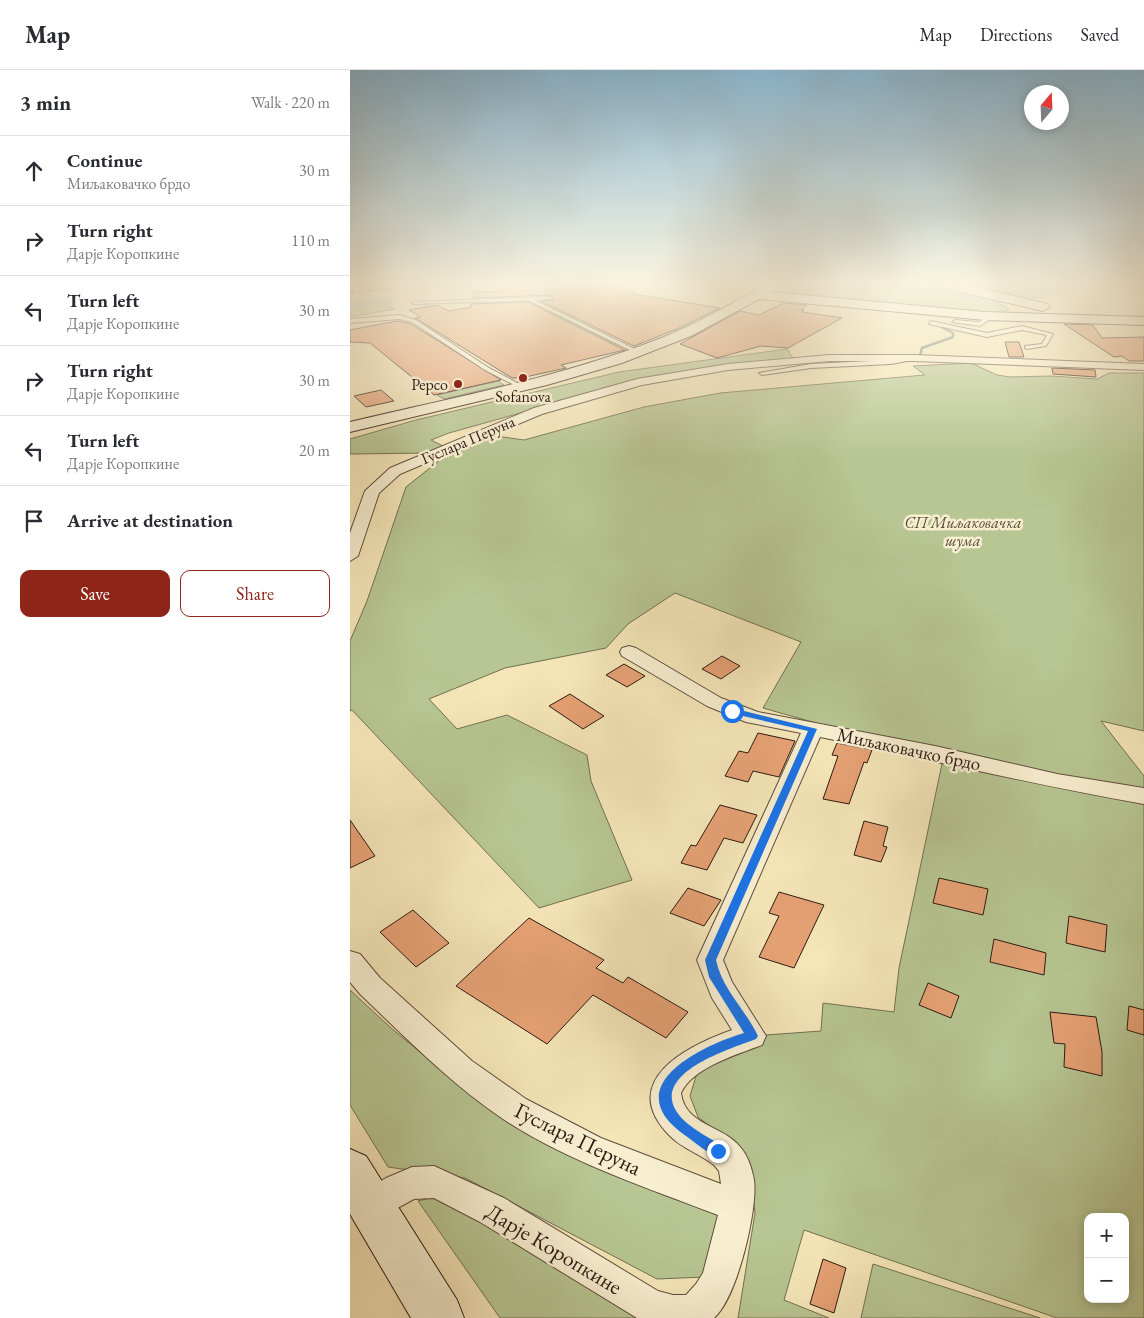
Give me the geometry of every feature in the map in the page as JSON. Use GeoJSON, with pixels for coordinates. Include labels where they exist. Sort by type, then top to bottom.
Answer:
{"type":"FeatureCollection","features":[{"type":"Feature","properties":{"kind":"main road"},"geometry":{"type":"LineString","coordinates":[[350,427],[520,386],[638,352],[663,341]]}},
{"type":"Feature","properties":{"kind":"main road"},"geometry":{"type":"LineString","coordinates":[[361,1188],[439,1318]]}},
{"type":"Feature","properties":{"kind":"street","name":"Гуслара Перуна"},"geometry":{"type":"LineString","coordinates":[[350,556],[369,499],[380,482],[401,468],[538,411],[641,382],[709,370],[813,359],[915,358],[1144,367]]}},
{"type":"Feature","properties":{"kind":"street","name":"Миљаковачко брдо"},"geometry":{"type":"LineString","coordinates":[[629,652],[732,711],[1056,781],[1144,796]]}},
{"type":"Feature","properties":{"kind":"street","name":"Дарје Коропкине"},"geometry":{"type":"LineString","coordinates":[[361,1188],[408,1185],[426,1181],[443,1186],[473,1200],[635,1298],[668,1312],[683,1314],[698,1308],[708,1299],[726,1253],[738,1189],[729,1159],[680,1125],[669,1111],[666,1100],[667,1088],[674,1076],[700,1056],[721,1045],[752,1036],[713,974],[710,960],[813,729]]}},
{"type":"Feature","properties":{"kind":"street","name":"Гуслара Перуна"},"geometry":{"type":"LineString","coordinates":[[350,962],[370,986],[462,1070],[515,1109],[591,1150],[736,1206]]}},
{"type":"Feature","properties":{"kind":"lane"},"geometry":{"type":"LineString","coordinates":[[442,341],[487,369],[520,386]]}},
{"type":"Feature","properties":{"kind":"lane"},"geometry":{"type":"LineString","coordinates":[[615,341],[638,352]]}},
{"type":"Feature","properties":{"kind":"lane"},"geometry":{"type":"LineString","coordinates":[[1027,347],[1044,345],[1046,341]]}},
{"type":"Feature","properties":{"kind":"lane"},"geometry":{"type":"LineString","coordinates":[[762,373],[811,366],[891,362],[915,358]]}},
{"type":"Feature","properties":{"kind":"green space"},"geometry":{"type":"Polygon","coordinates":[[[787,349],[793,358],[714,367],[642,379],[449,433],[431,440],[445,447],[430,453],[350,454],[350,439],[416,420],[619,372],[787,349]]]}},
{"type":"Feature","properties":{"kind":"green space","name":"СП Миљаковачка шума"},"geometry":{"type":"Polygon","coordinates":[[[971,363],[997,375],[1010,377],[1051,376],[1097,379],[1109,373],[1144,373],[1144,731],[1101,721],[1144,776],[1144,1318],[1057,1318],[804,1230],[784,1300],[829,1318],[738,1318],[755,1213],[749,1167],[730,1142],[698,1117],[690,1096],[697,1073],[752,1036],[821,1031],[823,1003],[894,1012],[899,968],[943,759],[763,708],[801,642],[675,593],[628,624],[606,648],[505,668],[429,699],[457,729],[507,715],[587,755],[591,781],[632,880],[539,908],[352,710],[350,711],[350,641],[367,601],[406,487],[440,460],[496,436],[524,440],[644,407],[720,393],[925,375],[913,366],[971,363]]]}},
{"type":"Feature","properties":{"kind":"green space"},"geometry":{"type":"Polygon","coordinates":[[[498,381],[504,385],[444,399],[437,395],[498,381]]]}},
{"type":"Feature","properties":{"kind":"green space"},"geometry":{"type":"Polygon","coordinates":[[[350,990],[391,1028],[465,1089],[727,1213],[706,1277],[657,1279],[465,1178],[388,1167],[350,1105],[350,990]]]}},
{"type":"Feature","properties":{"kind":"green space"},"geometry":{"type":"Polygon","coordinates":[[[443,1195],[657,1318],[500,1318],[418,1201],[443,1195]]]}},
{"type":"Feature","properties":{"kind":"green space"},"geometry":{"type":"Polygon","coordinates":[[[873,1264],[1040,1318],[861,1318],[873,1264]]]}},
{"type":"Feature","properties":{"kind":"building"},"geometry":{"type":"Polygon","coordinates":[[[439,341],[501,380],[434,395],[370,343],[350,342],[439,341]]]}},
{"type":"Feature","properties":{"kind":"building"},"geometry":{"type":"Polygon","coordinates":[[[453,341],[607,341],[625,350],[561,365],[566,368],[521,378],[512,378],[453,341]]]}},
{"type":"Feature","properties":{"kind":"building"},"geometry":{"type":"Polygon","coordinates":[[[624,341],[646,341],[634,346],[624,341]]]}},
{"type":"Feature","properties":{"kind":"building"},"geometry":{"type":"Polygon","coordinates":[[[685,341],[800,341],[788,348],[761,346],[717,358],[680,344],[685,341]]]}},
{"type":"Feature","properties":{"kind":"building"},"geometry":{"type":"Polygon","coordinates":[[[1090,341],[1144,341],[1144,361],[1129,361],[1122,356],[1114,357],[1090,341]]]}},
{"type":"Feature","properties":{"kind":"building"},"geometry":{"type":"Polygon","coordinates":[[[1005,342],[1019,342],[1024,357],[1009,357],[1005,342]]]}},
{"type":"Feature","properties":{"kind":"building"},"geometry":{"type":"Polygon","coordinates":[[[1052,368],[1095,370],[1096,377],[1053,374],[1052,368]]]}},
{"type":"Feature","properties":{"kind":"building"},"geometry":{"type":"Polygon","coordinates":[[[381,390],[394,401],[366,407],[354,396],[381,390]]]}},
{"type":"Feature","properties":{"kind":"building"},"geometry":{"type":"Polygon","coordinates":[[[722,656],[740,666],[721,679],[702,669],[722,656]]]}},
{"type":"Feature","properties":{"kind":"building"},"geometry":{"type":"Polygon","coordinates":[[[624,664],[645,676],[627,687],[606,675],[624,664]]]}},
{"type":"Feature","properties":{"kind":"building"},"geometry":{"type":"Polygon","coordinates":[[[570,694],[604,716],[583,729],[549,706],[570,694]]]}},
{"type":"Feature","properties":{"kind":"building"},"geometry":{"type":"Polygon","coordinates":[[[758,733],[795,741],[779,777],[753,771],[748,782],[725,776],[739,751],[748,753],[758,733]]]}},
{"type":"Feature","properties":{"kind":"building"},"geometry":{"type":"Polygon","coordinates":[[[837,743],[872,750],[867,763],[864,762],[849,804],[823,799],[838,756],[832,755],[837,743]]]}},
{"type":"Feature","properties":{"kind":"building"},"geometry":{"type":"Polygon","coordinates":[[[720,805],[757,815],[743,843],[724,838],[707,870],[681,863],[691,845],[696,846],[720,805]]]}},
{"type":"Feature","properties":{"kind":"building"},"geometry":{"type":"Polygon","coordinates":[[[350,820],[375,856],[350,868],[350,820]]]}},
{"type":"Feature","properties":{"kind":"building"},"geometry":{"type":"Polygon","coordinates":[[[864,821],[888,827],[883,846],[887,847],[881,862],[854,855],[864,821]]]}},
{"type":"Feature","properties":{"kind":"building"},"geometry":{"type":"Polygon","coordinates":[[[939,878],[988,889],[983,915],[933,903],[939,878]]]}},
{"type":"Feature","properties":{"kind":"building"},"geometry":{"type":"Polygon","coordinates":[[[688,888],[721,900],[704,926],[670,913],[688,888]]]}},
{"type":"Feature","properties":{"kind":"building"},"geometry":{"type":"Polygon","coordinates":[[[779,892],[824,905],[794,968],[759,957],[779,916],[769,913],[779,892]]]}},
{"type":"Feature","properties":{"kind":"building"},"geometry":{"type":"Polygon","coordinates":[[[413,910],[449,943],[416,967],[380,932],[413,910]]]}},
{"type":"Feature","properties":{"kind":"building"},"geometry":{"type":"Polygon","coordinates":[[[1069,916],[1107,925],[1105,952],[1066,943],[1069,916]]]}},
{"type":"Feature","properties":{"kind":"building"},"geometry":{"type":"Polygon","coordinates":[[[529,918],[604,960],[596,968],[623,983],[628,977],[688,1012],[666,1038],[593,995],[547,1044],[456,986],[529,918]]]}},
{"type":"Feature","properties":{"kind":"building"},"geometry":{"type":"Polygon","coordinates":[[[994,939],[1046,953],[1044,975],[990,962],[994,939]]]}},
{"type":"Feature","properties":{"kind":"building"},"geometry":{"type":"Polygon","coordinates":[[[928,983],[959,996],[951,1018],[919,1005],[928,983]]]}},
{"type":"Feature","properties":{"kind":"building"},"geometry":{"type":"Polygon","coordinates":[[[1129,1006],[1144,1010],[1144,1035],[1127,1030],[1129,1006]]]}},
{"type":"Feature","properties":{"kind":"building"},"geometry":{"type":"Polygon","coordinates":[[[1050,1012],[1096,1017],[1102,1052],[1102,1076],[1064,1067],[1065,1044],[1054,1043],[1050,1012]]]}},
{"type":"Feature","properties":{"kind":"building"},"geometry":{"type":"Polygon","coordinates":[[[823,1259],[846,1268],[834,1313],[810,1304],[823,1259]]]}},
{"type":"Feature","properties":{"kind":"waterway"},"geometry":{"type":"LineString","coordinates":[[920,355],[922,348],[941,341]]}},
{"type":"Feature","properties":{"kind":"place","name":"Sofanova"},"geometry":{"type":"Point","coordinates":[523,378]}},
{"type":"Feature","properties":{"kind":"place","name":"Pepco"},"geometry":{"type":"Point","coordinates":[458,384]}},
{"type":"Feature","properties":{"kind":"route"},"geometry":{"type":"LineString","coordinates":[[718,1151],[680,1125],[669,1111],[666,1100],[667,1088],[674,1076],[700,1056],[721,1045],[752,1036],[713,974],[710,960],[813,729],[732,711]]}}]}
